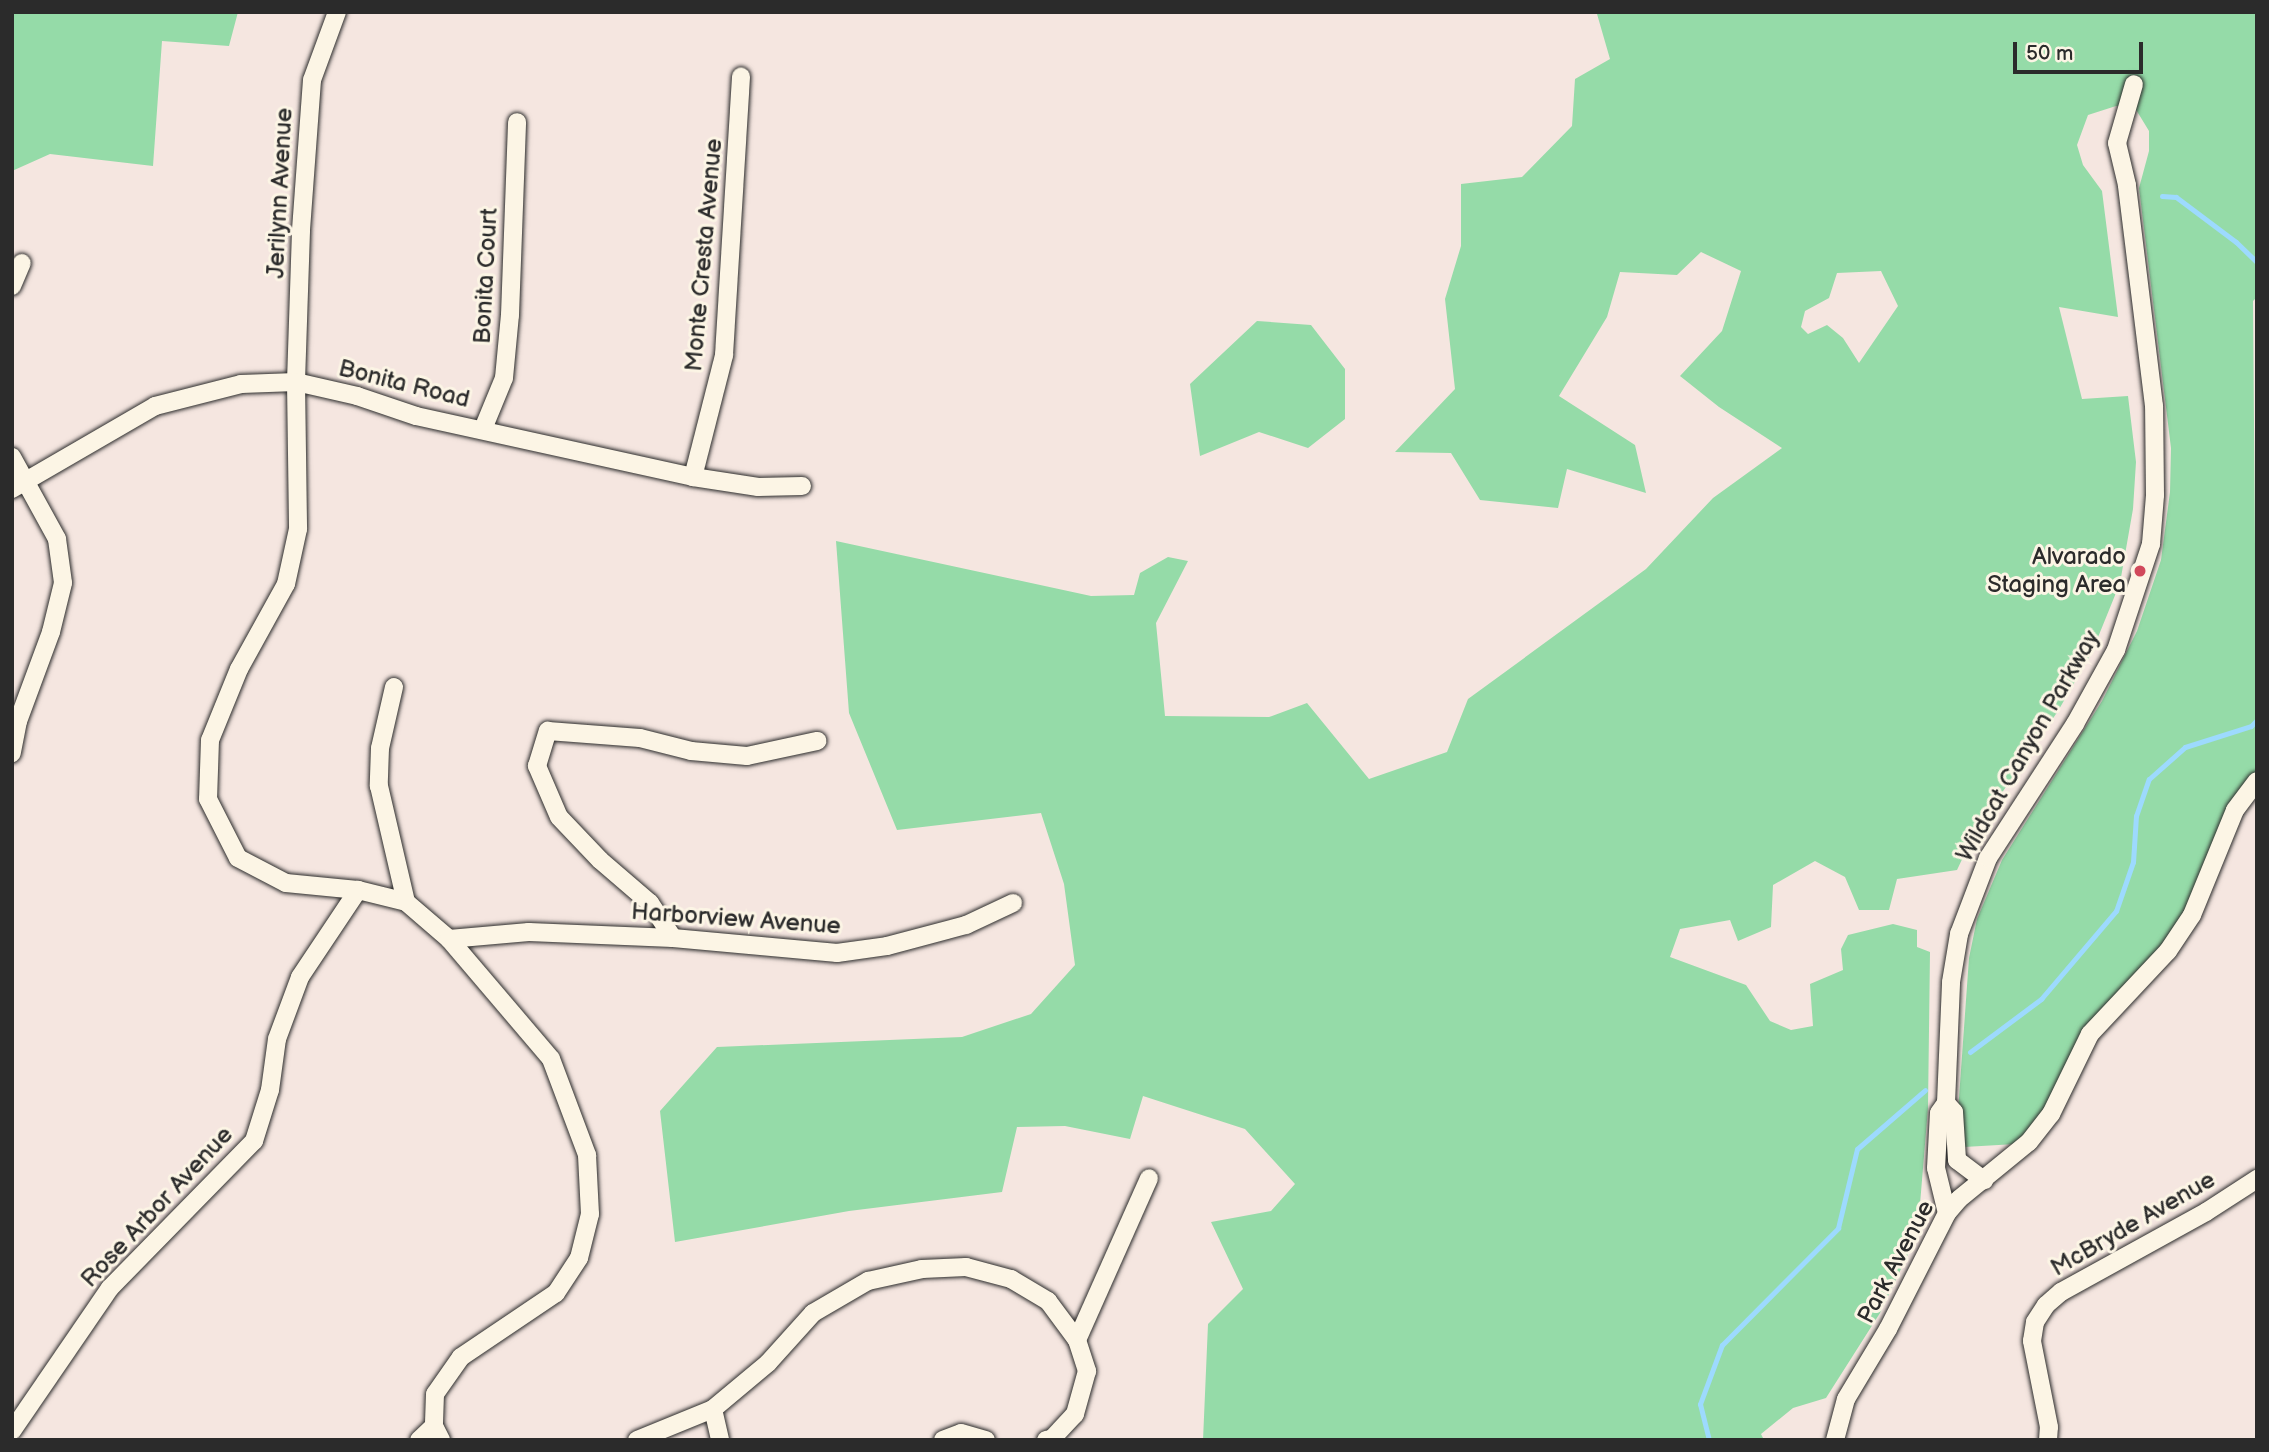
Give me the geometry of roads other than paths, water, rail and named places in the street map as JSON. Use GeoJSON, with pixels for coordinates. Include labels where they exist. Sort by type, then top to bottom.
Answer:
{"type":"FeatureCollection","features":[{"type":"Feature","properties":{"kind":"street","name":"Jerilynn Avenue"},"geometry":{"type":"LineString","coordinates":[[337,12],[312,80],[301,231],[296,382],[298,529],[286,584],[239,668],[210,740],[208,799],[238,858],[286,883],[358,890],[406,902]]}},
{"type":"Feature","properties":{"kind":"street","name":"Monte Cresta Avenue"},"geometry":{"type":"LineString","coordinates":[[693,477],[724,355],[736,205],[741,77]]}},
{"type":"Feature","properties":{"kind":"street","name":"Wildcat Canyon Parkway"},"geometry":{"type":"LineString","coordinates":[[1947,1213],[1936,1175],[1939,1113],[1946,1103],[1951,982],[1959,934],[1971,896],[1993,849],[2075,724],[2110,662],[2137,592],[2151,544],[2155,482],[2154,406],[2127,185],[2117,144],[2134,84]]}},
{"type":"Feature","properties":{"kind":"street","name":"Bonita Court"},"geometry":{"type":"LineString","coordinates":[[483,429],[504,379],[511,302],[517,122]]}},
{"type":"Feature","properties":{"kind":"street"},"geometry":{"type":"LineString","coordinates":[[12,286],[22,263]]}},
{"type":"Feature","properties":{"kind":"street","name":"Bonita Road"},"geometry":{"type":"LineString","coordinates":[[18,485],[155,406],[241,384],[296,382],[357,396],[416,416],[693,477],[758,487],[802,486]]}},
{"type":"Feature","properties":{"kind":"street"},"geometry":{"type":"LineString","coordinates":[[12,457],[18,485],[57,539],[63,583],[51,632],[18,721],[12,753]]}},
{"type":"Feature","properties":{"kind":"street"},"geometry":{"type":"LineString","coordinates":[[394,687],[380,748],[379,786],[406,902],[449,939],[551,1059],[587,1156],[590,1214],[579,1258],[556,1293],[461,1357],[435,1394],[437,1433],[419,1440]]}},
{"type":"Feature","properties":{"kind":"street"},"geometry":{"type":"LineString","coordinates":[[673,938],[650,903],[600,860],[559,817],[537,765],[548,732],[640,738],[691,751],[747,757],[817,741]]}},
{"type":"Feature","properties":{"kind":"street","name":"Park Avenue"},"geometry":{"type":"LineString","coordinates":[[1835,1440],[1846,1399],[1888,1329],[1947,1213],[1959,1199],[2029,1142],[2051,1114],[2090,1034],[2168,951],[2192,915],[2235,810],[2257,781]]}},
{"type":"Feature","properties":{"kind":"street","name":"Rose Arbor Avenue"},"geometry":{"type":"LineString","coordinates":[[12,1431],[110,1288],[254,1140],[270,1090],[277,1039],[300,977],[358,890]]}},
{"type":"Feature","properties":{"kind":"street","name":"Harborview Avenue"},"geometry":{"type":"LineString","coordinates":[[449,939],[529,932],[673,938],[836,953],[887,946],[966,925],[1013,903]]}},
{"type":"Feature","properties":{"kind":"street","name":"Wildcat Canyon Parkway"},"geometry":{"type":"LineString","coordinates":[[1946,1103],[1954,1112],[1957,1160]]}},
{"type":"Feature","properties":{"kind":"street"},"geometry":{"type":"LineString","coordinates":[[1937,1161],[1945,1157],[1957,1160],[1984,1180]]}},
{"type":"Feature","properties":{"kind":"street"},"geometry":{"type":"LineString","coordinates":[[1077,1340],[1149,1178]]}},
{"type":"Feature","properties":{"kind":"street","name":"McBryde Avenue"},"geometry":{"type":"LineString","coordinates":[[2048,1440],[2049,1427],[2032,1341],[2035,1322],[2046,1305],[2061,1292],[2206,1212],[2257,1179]]}},
{"type":"Feature","properties":{"kind":"street"},"geometry":{"type":"LineString","coordinates":[[636,1440],[713,1409],[768,1363],[813,1312],[868,1281],[922,1269],[966,1267],[1011,1279],[1048,1301],[1077,1340],[1087,1371],[1075,1414],[1052,1439],[1046,1440]]}},
{"type":"Feature","properties":{"kind":"street"},"geometry":{"type":"LineString","coordinates":[[713,1409],[720,1440]]}},
{"type":"Feature","properties":{"kind":"street"},"geometry":{"type":"LineString","coordinates":[[943,1440],[961,1433],[986,1440]]}},
{"type":"Feature","properties":{"kind":"waterway"},"geometry":{"type":"LineString","coordinates":[[2162,196],[2176,197],[2236,242],[2257,262]]}},
{"type":"Feature","properties":{"kind":"waterway"},"geometry":{"type":"LineString","coordinates":[[1970,1052],[2041,999],[2116,911],[2133,862],[2136,816],[2149,779],[2185,747],[2251,726],[2257,720]]}},
{"type":"Feature","properties":{"kind":"waterway"},"geometry":{"type":"LineString","coordinates":[[1709,1440],[1700,1404],[1722,1345],[1838,1228],[1857,1149],[1925,1090]]}},
{"type":"Feature","properties":{"kind":"place","name":"Alvarado Staging Area"},"geometry":{"type":"Point","coordinates":[2140,571]}}]}
